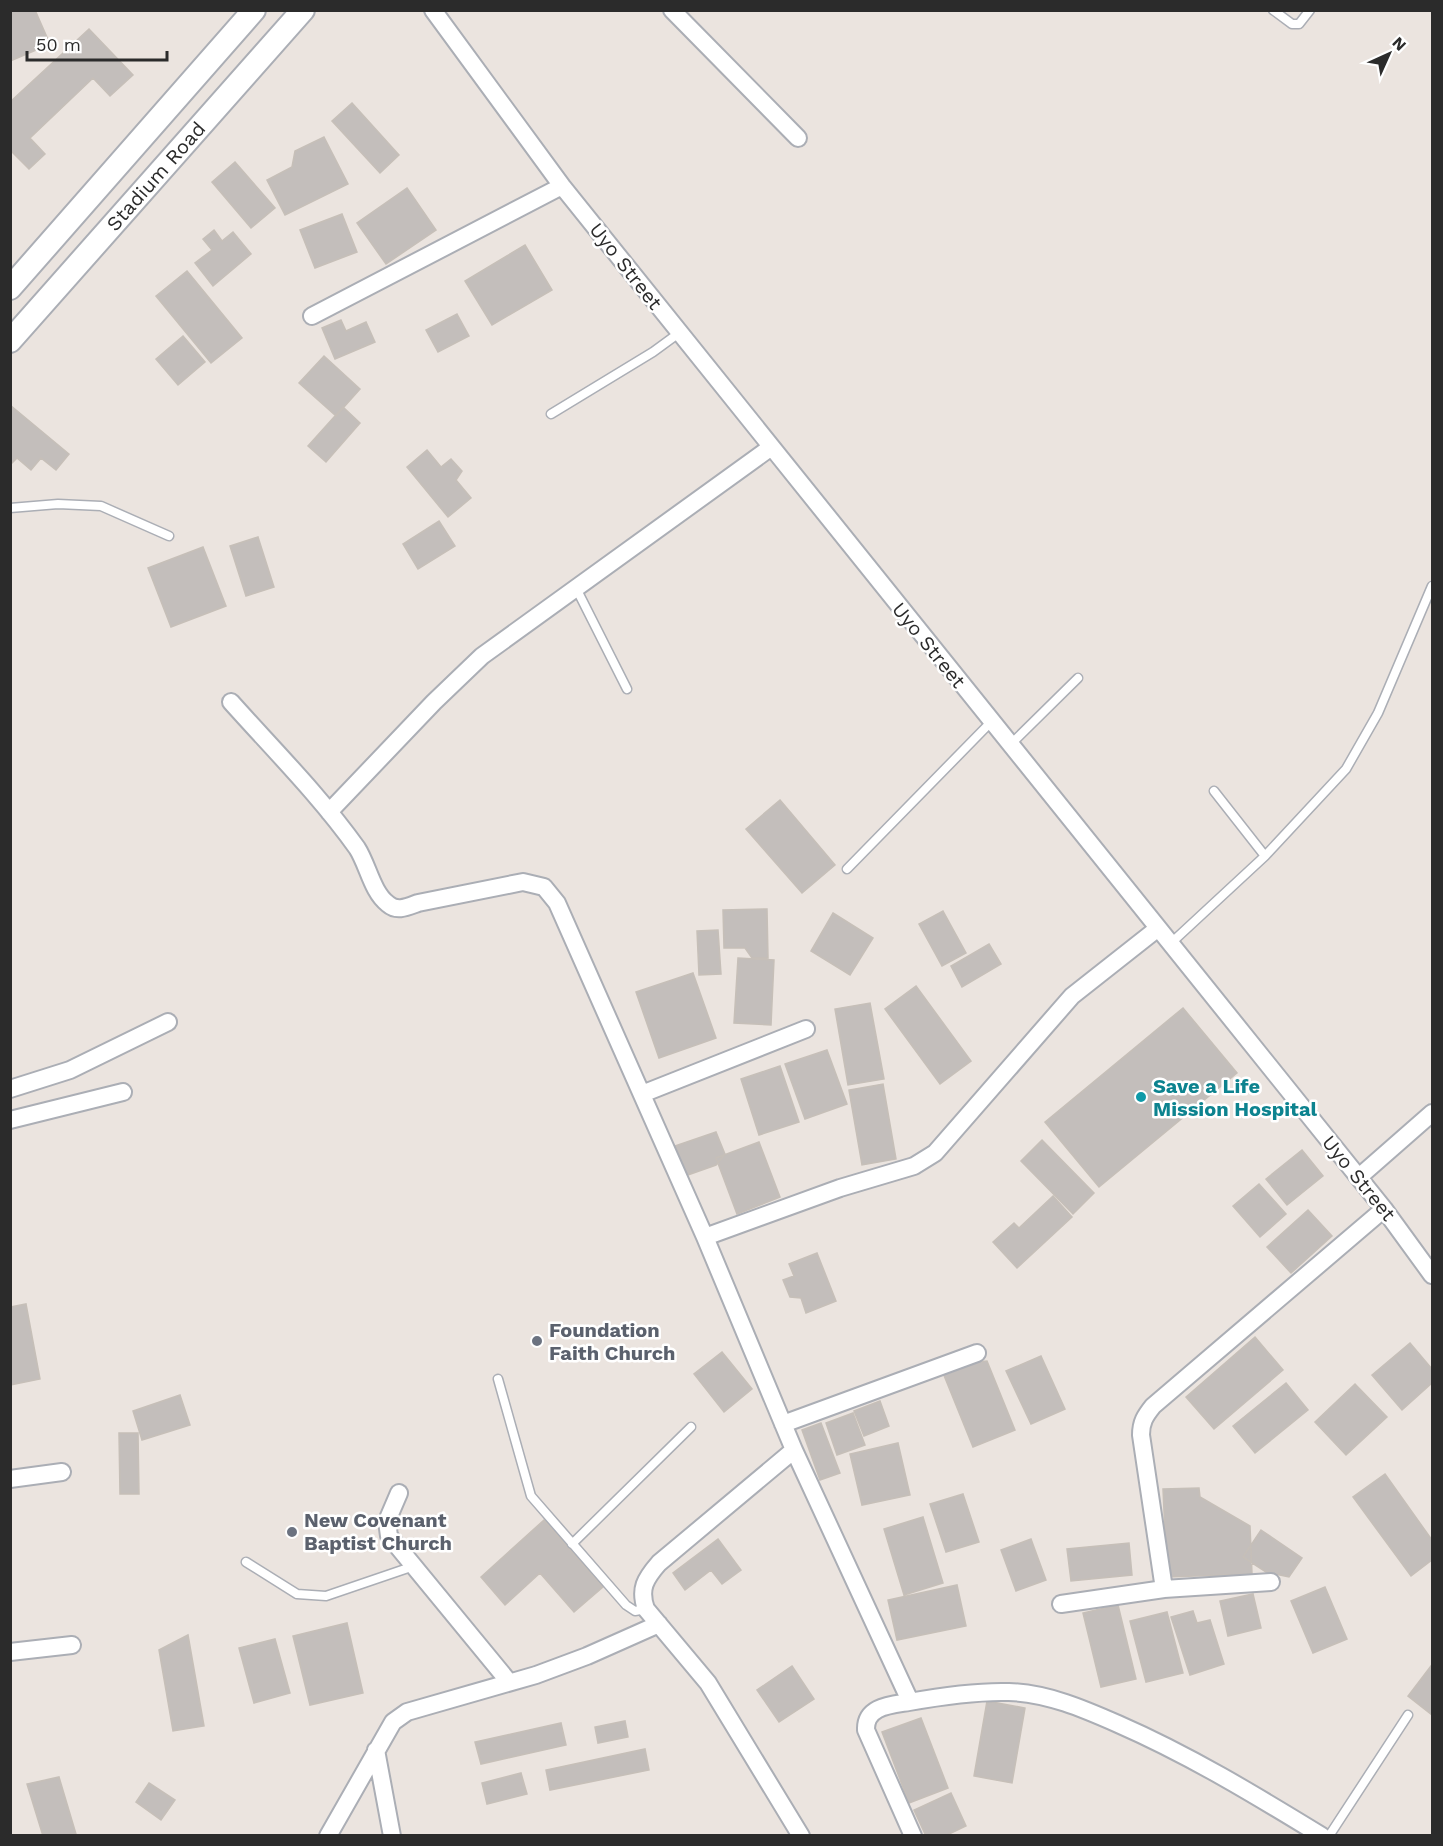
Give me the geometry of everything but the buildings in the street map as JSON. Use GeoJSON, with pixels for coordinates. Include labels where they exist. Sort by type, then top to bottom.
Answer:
{"type":"FeatureCollection","features":[{"type":"Feature","properties":{"kind":"main road","name":"Stadium Road"},"geometry":{"type":"LineString","coordinates":[[13,281],[254,10]]}},
{"type":"Feature","properties":{"kind":"main road","name":"Stadium Road"},"geometry":{"type":"LineString","coordinates":[[10,341],[303,10]]}},
{"type":"Feature","properties":{"kind":"street","name":"Uyo Street"},"geometry":{"type":"LineString","coordinates":[[433,10],[562,186],[770,448],[1359,1177],[1432,1275]]}},
{"type":"Feature","properties":{"kind":"street"},"geometry":{"type":"LineString","coordinates":[[672,10],[798,138]]}},
{"type":"Feature","properties":{"kind":"street"},"geometry":{"type":"LineString","coordinates":[[312,316],[562,186]]}},
{"type":"Feature","properties":{"kind":"street"},"geometry":{"type":"LineString","coordinates":[[328,812],[434,702],[482,656],[770,448]]}},
{"type":"Feature","properties":{"kind":"street"},"geometry":{"type":"LineString","coordinates":[[231,702],[328,812],[358,850],[380,897],[389,906],[401,909],[418,903],[523,882],[544,888],[557,903],[705,1237],[794,1450],[910,1701]]}},
{"type":"Feature","properties":{"kind":"street"},"geometry":{"type":"LineString","coordinates":[[705,1237],[840,1188],[914,1166],[935,1153],[1072,996],[1157,929]]}},
{"type":"Feature","properties":{"kind":"street"},"geometry":{"type":"LineString","coordinates":[[10,1089],[70,1070],[168,1022]]}},
{"type":"Feature","properties":{"kind":"street"},"geometry":{"type":"LineString","coordinates":[[642,1094],[806,1029]]}},
{"type":"Feature","properties":{"kind":"street"},"geometry":{"type":"LineString","coordinates":[[10,1120],[123,1092]]}},
{"type":"Feature","properties":{"kind":"street"},"geometry":{"type":"LineString","coordinates":[[1359,1177],[1432,1113]]}},
{"type":"Feature","properties":{"kind":"street"},"geometry":{"type":"LineString","coordinates":[[1164,1589],[1142,1423],[1153,1406],[1384,1209]]}},
{"type":"Feature","properties":{"kind":"street"},"geometry":{"type":"LineString","coordinates":[[783,1424],[977,1353]]}},
{"type":"Feature","properties":{"kind":"street"},"geometry":{"type":"LineString","coordinates":[[794,1450],[659,1563],[645,1579],[641,1595],[646,1609],[708,1683],[801,1836]]}},
{"type":"Feature","properties":{"kind":"street"},"geometry":{"type":"LineString","coordinates":[[10,1479],[62,1472]]}},
{"type":"Feature","properties":{"kind":"street"},"geometry":{"type":"LineString","coordinates":[[399,1493],[387,1528],[389,1536],[509,1682]]}},
{"type":"Feature","properties":{"kind":"street"},"geometry":{"type":"LineString","coordinates":[[1061,1604],[1164,1589],[1271,1582]]}},
{"type":"Feature","properties":{"kind":"street"},"geometry":{"type":"LineString","coordinates":[[327,1836],[393,1722],[407,1712],[587,1656],[659,1624]]}},
{"type":"Feature","properties":{"kind":"street"},"geometry":{"type":"LineString","coordinates":[[10,1652],[72,1646]]}},
{"type":"Feature","properties":{"kind":"street"},"geometry":{"type":"LineString","coordinates":[[913,1836],[866,1730],[865,1721],[878,1708],[910,1701],[1010,1692],[1047,1697],[1093,1713],[1176,1750],[1322,1836]]}},
{"type":"Feature","properties":{"kind":"street"},"geometry":{"type":"LineString","coordinates":[[376,1750],[392,1836]]}},
{"type":"Feature","properties":{"kind":"lane"},"geometry":{"type":"LineString","coordinates":[[1273,10],[1292,24],[1299,24],[1310,10]]}},
{"type":"Feature","properties":{"kind":"lane"},"geometry":{"type":"LineString","coordinates":[[551,414],[679,333]]}},
{"type":"Feature","properties":{"kind":"lane"},"geometry":{"type":"LineString","coordinates":[[10,508],[58,504],[101,506],[169,536]]}},
{"type":"Feature","properties":{"kind":"lane"},"geometry":{"type":"LineString","coordinates":[[1170,944],[1265,856],[1346,769],[1378,713],[1432,586]]}},
{"type":"Feature","properties":{"kind":"lane"},"geometry":{"type":"LineString","coordinates":[[576,588],[627,689]]}},
{"type":"Feature","properties":{"kind":"lane"},"geometry":{"type":"LineString","coordinates":[[1010,746],[1078,678]]}},
{"type":"Feature","properties":{"kind":"lane"},"geometry":{"type":"LineString","coordinates":[[847,869],[991,722]]}},
{"type":"Feature","properties":{"kind":"lane"},"geometry":{"type":"LineString","coordinates":[[1214,791],[1265,856]]}},
{"type":"Feature","properties":{"kind":"lane"},"geometry":{"type":"LineString","coordinates":[[498,1379],[531,1496],[626,1605],[635,1611],[646,1609]]}},
{"type":"Feature","properties":{"kind":"lane"},"geometry":{"type":"LineString","coordinates":[[572,1544],[690,1427]]}},
{"type":"Feature","properties":{"kind":"lane"},"geometry":{"type":"LineString","coordinates":[[246,1562],[297,1594],[326,1596],[414,1566]]}},
{"type":"Feature","properties":{"kind":"lane"},"geometry":{"type":"LineString","coordinates":[[1329,1836],[1408,1715]]}},
{"type":"Feature","properties":{"kind":"place","name":"Save a Life Mission Hospital"},"geometry":{"type":"Point","coordinates":[1141,1097]}},
{"type":"Feature","properties":{"kind":"place","name":"Foundation Faith Church"},"geometry":{"type":"Point","coordinates":[537,1341]}},
{"type":"Feature","properties":{"kind":"place","name":"New Covenant Baptist Church"},"geometry":{"type":"Point","coordinates":[292,1532]}}]}
